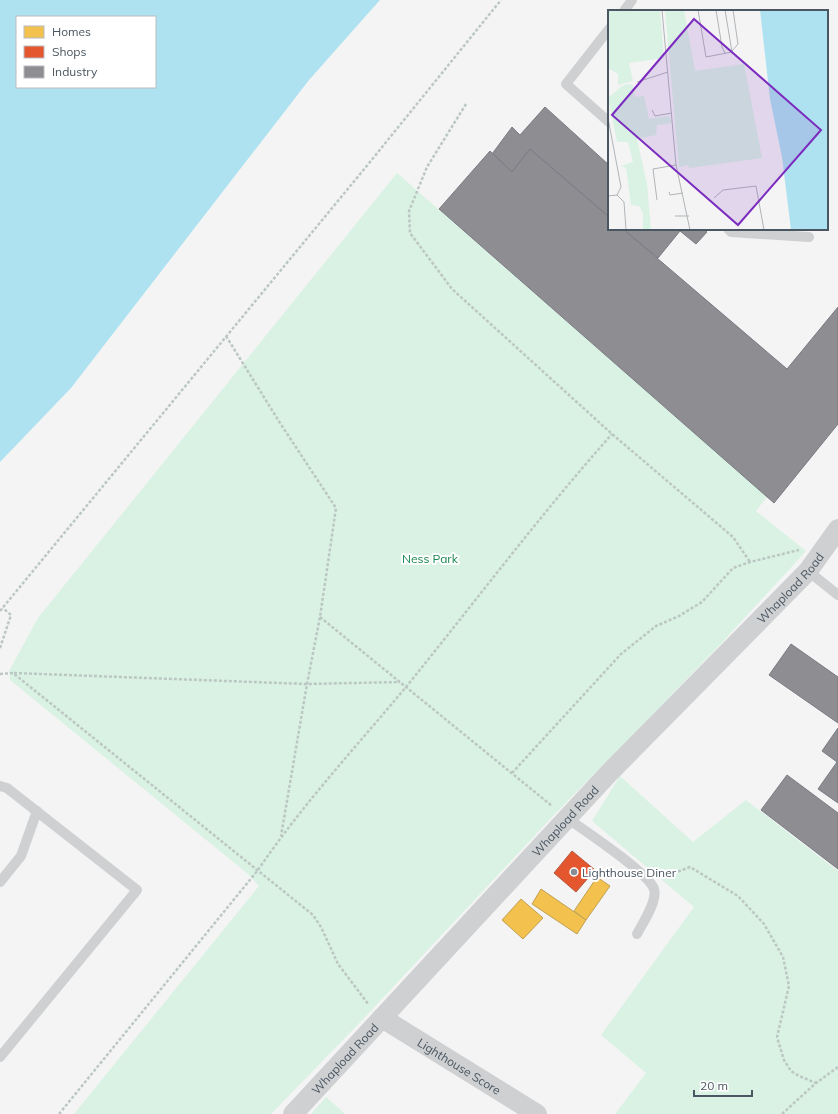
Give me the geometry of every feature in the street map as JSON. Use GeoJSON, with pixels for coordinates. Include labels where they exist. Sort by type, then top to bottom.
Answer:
{"type":"FeatureCollection","features":[{"type":"Feature","properties":{"kind":"street","name":"Whapload Road"},"geometry":{"type":"LineString","coordinates":[[293,1114],[609,773],[813,564],[838,529]]}},
{"type":"Feature","properties":{"kind":"street","name":"Lighthouse Score"},"geometry":{"type":"LineString","coordinates":[[382,1018],[537,1114]]}},
{"type":"Feature","properties":{"kind":"lane"},"geometry":{"type":"LineString","coordinates":[[625,10],[632,0]]}},
{"type":"Feature","properties":{"kind":"lane"},"geometry":{"type":"LineString","coordinates":[[608,30],[566,84],[608,121]]}},
{"type":"Feature","properties":{"kind":"lane"},"geometry":{"type":"LineString","coordinates":[[729,230],[731,232],[809,237]]}},
{"type":"Feature","properties":{"kind":"lane"},"geometry":{"type":"LineString","coordinates":[[813,564],[838,595]]}},
{"type":"Feature","properties":{"kind":"lane"},"geometry":{"type":"LineString","coordinates":[[0,786],[7,788],[137,890],[0,1057]]}},
{"type":"Feature","properties":{"kind":"lane"},"geometry":{"type":"LineString","coordinates":[[0,882],[21,856],[37,811]]}},
{"type":"Feature","properties":{"kind":"lane"},"geometry":{"type":"LineString","coordinates":[[567,818],[641,872],[654,890],[654,900],[637,934]]}},
{"type":"Feature","properties":{"kind":"path"},"geometry":{"type":"LineString","coordinates":[[0,611],[366,168],[501,0]]}},
{"type":"Feature","properties":{"kind":"path"},"geometry":{"type":"LineString","coordinates":[[466,104],[427,167],[409,211],[410,233],[452,290],[612,434],[733,537],[750,562]]}},
{"type":"Feature","properties":{"kind":"path"},"geometry":{"type":"LineString","coordinates":[[226,336],[280,423],[336,508],[320,617],[281,837]]}},
{"type":"Feature","properties":{"kind":"path"},"geometry":{"type":"LineString","coordinates":[[59,1114],[258,870],[281,837],[406,687],[579,471],[612,434]]}},
{"type":"Feature","properties":{"kind":"path"},"geometry":{"type":"LineString","coordinates":[[512,773],[621,654],[656,626],[679,616],[702,602],[733,568],[797,550],[806,551],[813,564]]}},
{"type":"Feature","properties":{"kind":"path"},"geometry":{"type":"LineString","coordinates":[[0,648],[11,615],[3,608]]}},
{"type":"Feature","properties":{"kind":"path"},"geometry":{"type":"LineString","coordinates":[[320,617],[567,818]]}},
{"type":"Feature","properties":{"kind":"path"},"geometry":{"type":"LineString","coordinates":[[0,674],[13,673],[307,684],[400,682]]}},
{"type":"Feature","properties":{"kind":"path"},"geometry":{"type":"LineString","coordinates":[[13,673],[313,915],[321,927],[338,964],[365,1001],[382,1018]]}},
{"type":"Feature","properties":{"kind":"path"},"geometry":{"type":"LineString","coordinates":[[641,872],[659,879],[690,867],[738,896],[764,924],[783,957],[789,986],[777,1037],[784,1060],[791,1071],[816,1083]]}},
{"type":"Feature","properties":{"kind":"path"},"geometry":{"type":"LineString","coordinates":[[782,1114],[816,1083],[838,1067]]}},
{"type":"Feature","properties":{"kind":"green space","name":"Ness Park"},"geometry":{"type":"Polygon","coordinates":[[[397,173],[767,497],[756,511],[806,551],[716,649],[553,816],[367,1015],[271,1114],[74,1114],[259,886],[248,874],[10,680],[9,671],[38,618],[397,173]]]}},
{"type":"Feature","properties":{"kind":"green space"},"geometry":{"type":"Polygon","coordinates":[[[620,776],[693,842],[746,800],[838,871],[838,1114],[615,1114],[646,1073],[601,1035],[694,907],[592,821],[620,776]]]}},
{"type":"Feature","properties":{"kind":"green space"},"geometry":{"type":"Polygon","coordinates":[[[326,1097],[345,1114],[311,1114],[326,1097]]]}},
{"type":"Feature","properties":{"kind":"water"},"geometry":{"type":"Polygon","coordinates":[[[0,0],[380,0],[309,80],[71,388],[0,462],[0,0]]]}},
{"type":"Feature","properties":{"kind":"building: Homes"},"geometry":{"type":"Polygon","coordinates":[[[597,877],[610,886],[586,920],[574,911],[597,877]]]}},
{"type":"Feature","properties":{"kind":"building: Homes"},"geometry":{"type":"Polygon","coordinates":[[[541,889],[586,920],[577,934],[532,904],[541,889]]]}},
{"type":"Feature","properties":{"kind":"building: Homes"},"geometry":{"type":"Polygon","coordinates":[[[521,899],[543,918],[523,939],[502,920],[521,899]]]}},
{"type":"Feature","properties":{"kind":"building: Shops","name":"Lighthouse Diner"},"geometry":{"type":"Polygon","coordinates":[[[572,851],[595,870],[576,892],[554,873],[572,851]]]}},
{"type":"Feature","properties":{"kind":"building: Industry"},"geometry":{"type":"Polygon","coordinates":[[[545,107],[608,164],[608,216],[530,149],[512,172],[492,154],[512,127],[520,135],[545,107]]]}},
{"type":"Feature","properties":{"kind":"building: Industry"},"geometry":{"type":"Polygon","coordinates":[[[530,149],[608,216],[608,230],[624,230],[787,369],[838,307],[838,424],[774,503],[439,209],[490,151],[512,172],[530,149]]]}},
{"type":"Feature","properties":{"kind":"building: Industry"},"geometry":{"type":"Polygon","coordinates":[[[624,230],[705,230],[707,232],[696,244],[680,231],[658,258],[624,230]]]}},
{"type":"Feature","properties":{"kind":"building: Industry"},"geometry":{"type":"Polygon","coordinates":[[[791,644],[838,677],[838,723],[769,675],[791,644]]]}},
{"type":"Feature","properties":{"kind":"building: Industry"},"geometry":{"type":"Polygon","coordinates":[[[838,728],[838,803],[818,789],[837,762],[822,751],[838,728]]]}},
{"type":"Feature","properties":{"kind":"building: Industry"},"geometry":{"type":"Polygon","coordinates":[[[787,775],[838,813],[838,869],[761,810],[787,775]]]}},
{"type":"Feature","properties":{"kind":"place","name":"Lighthouse Diner"},"geometry":{"type":"Point","coordinates":[574,872]}}]}
